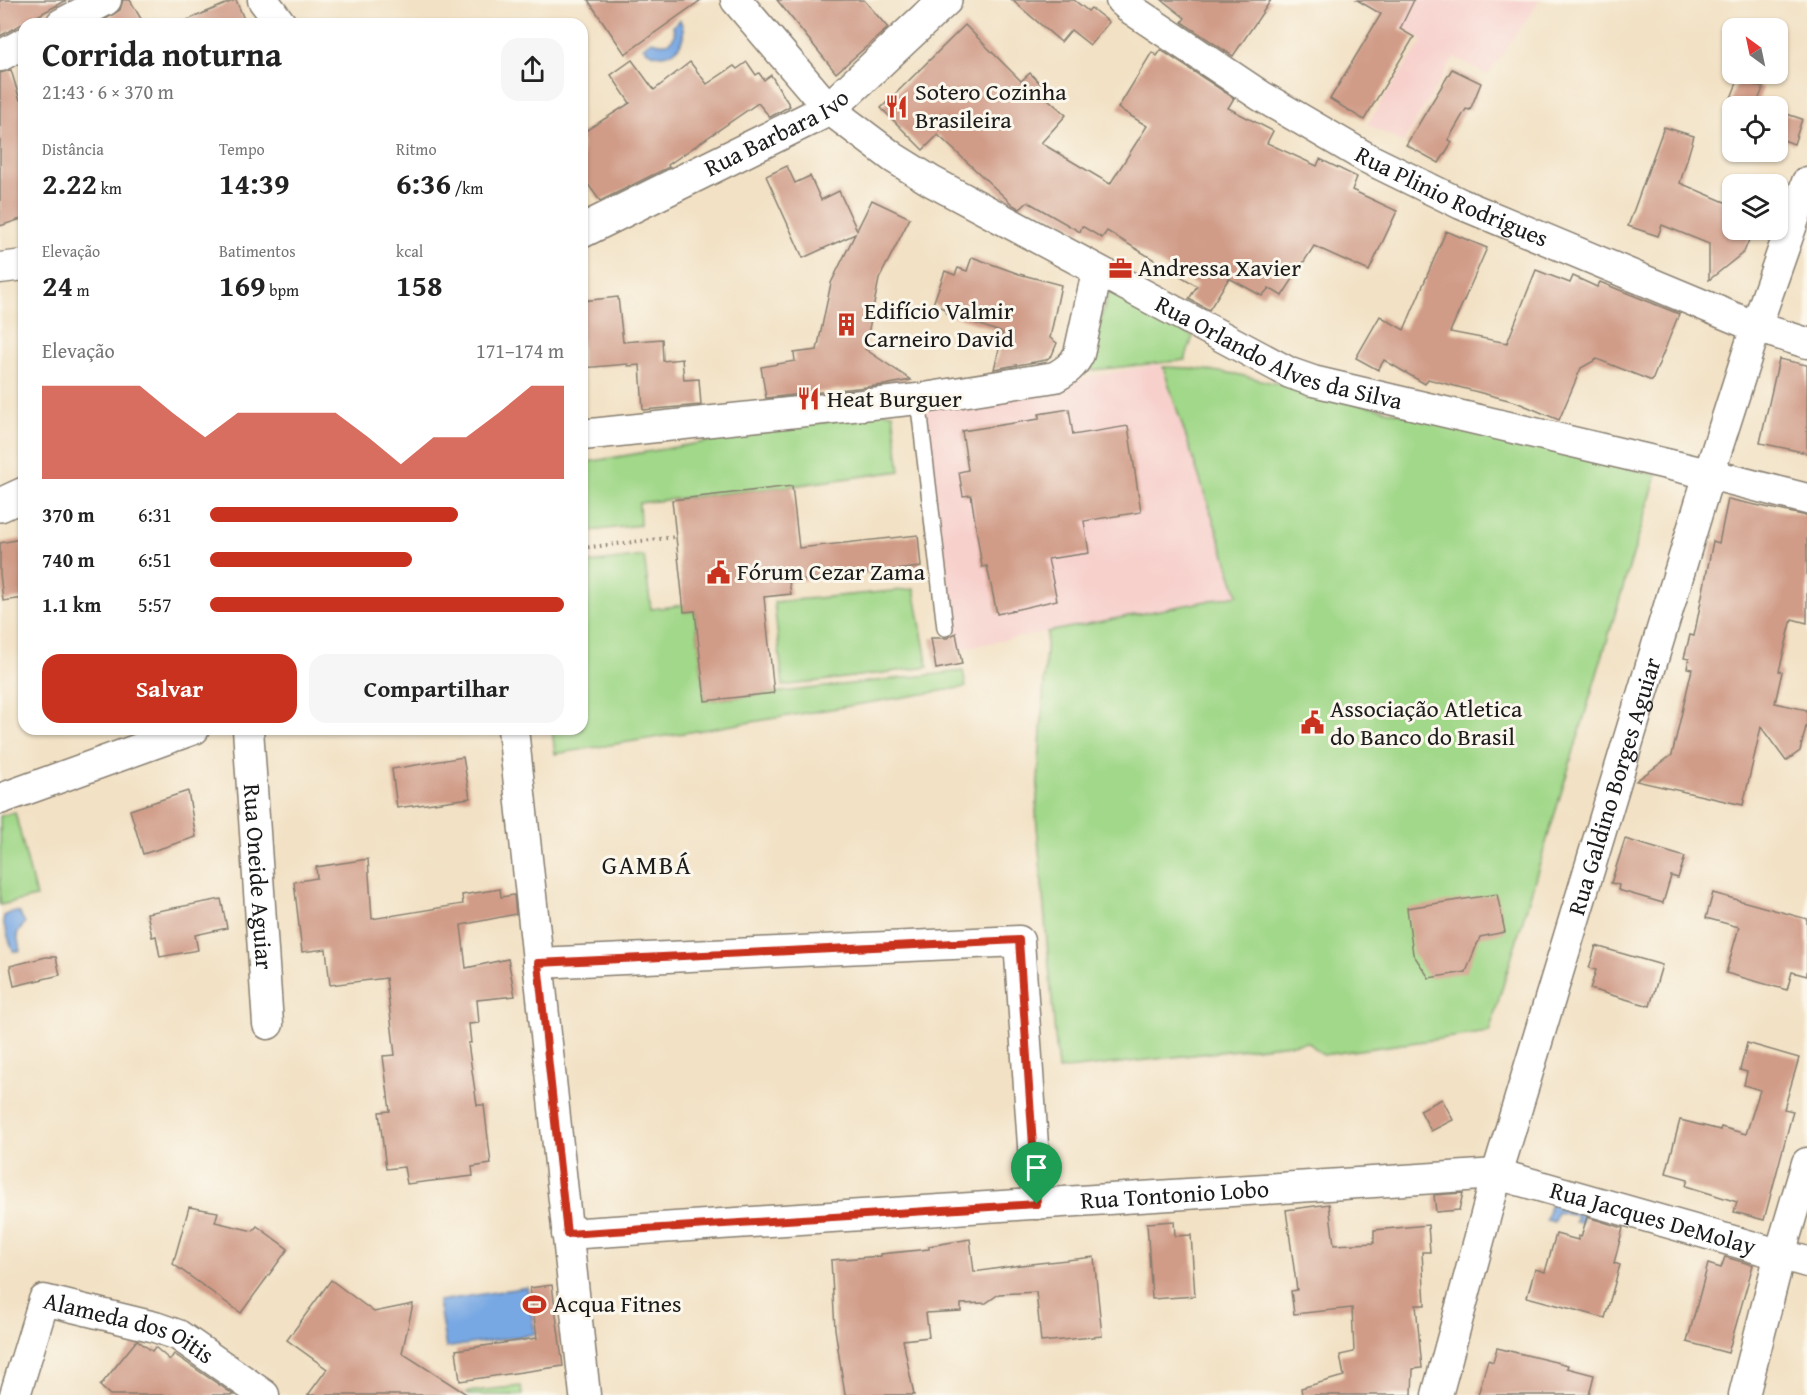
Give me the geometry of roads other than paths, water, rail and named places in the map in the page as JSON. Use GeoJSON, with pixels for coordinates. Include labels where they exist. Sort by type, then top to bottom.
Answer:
{"type":"FeatureCollection","features":[{"type":"Feature","properties":{"kind":"street"},"geometry":{"type":"LineString","coordinates":[[72,18],[106,0]]}},
{"type":"Feature","properties":{"kind":"street"},"geometry":{"type":"LineString","coordinates":[[263,0],[276,18]]}},
{"type":"Feature","properties":{"kind":"street","name":"Rua Orlando Alves da Silva"},"geometry":{"type":"LineString","coordinates":[[736,0],[829,109],[894,158],[931,181],[1097,272],[1290,373],[1305,379],[1807,499]]}},
{"type":"Feature","properties":{"kind":"street","name":"Rua Barbara Ivo"},"geometry":{"type":"LineString","coordinates":[[588,228],[829,109],[945,0]]}},
{"type":"Feature","properties":{"kind":"street","name":"Rua Plinio Rodrigues"},"geometry":{"type":"LineString","coordinates":[[1121,0],[1261,96],[1367,158],[1461,204],[1756,327],[1807,343]]}},
{"type":"Feature","properties":{"kind":"street"},"geometry":{"type":"LineString","coordinates":[[0,56],[18,47]]}},
{"type":"Feature","properties":{"kind":"street","name":"Rua Galdino Borges Aguiar"},"geometry":{"type":"LineString","coordinates":[[1437,1395],[1497,1174],[1709,474],[1756,327],[1807,182]]}},
{"type":"Feature","properties":{"kind":"street"},"geometry":{"type":"LineString","coordinates":[[0,268],[18,265]]}},
{"type":"Feature","properties":{"kind":"street"},"geometry":{"type":"LineString","coordinates":[[588,434],[918,399],[1055,377],[1068,370],[1079,354],[1097,272]]}},
{"type":"Feature","properties":{"kind":"street"},"geometry":{"type":"LineString","coordinates":[[0,505],[18,497]]}},
{"type":"Feature","properties":{"kind":"street"},"geometry":{"type":"LineString","coordinates":[[0,799],[177,735]]}},
{"type":"Feature","properties":{"kind":"street","name":"Rua Oneide Aguiar"},"geometry":{"type":"LineString","coordinates":[[249,735],[268,1024]]}},
{"type":"Feature","properties":{"kind":"street"},"geometry":{"type":"LineString","coordinates":[[514,735],[585,1395]]}},
{"type":"Feature","properties":{"kind":"street"},"geometry":{"type":"LineString","coordinates":[[538,963],[1019,940],[1037,1204]]}},
{"type":"Feature","properties":{"kind":"street"},"geometry":{"type":"LineString","coordinates":[[1743,1395],[1794,1258],[1807,1163]]}},
{"type":"Feature","properties":{"kind":"street","name":"Rua Tontonio Lobo"},"geometry":{"type":"LineString","coordinates":[[567,1234],[1497,1174]]}},
{"type":"Feature","properties":{"kind":"street","name":"Rua Jacques DeMolay"},"geometry":{"type":"LineString","coordinates":[[1497,1174],[1794,1258]]}},
{"type":"Feature","properties":{"kind":"street","name":"Alameda dos Oitis"},"geometry":{"type":"LineString","coordinates":[[15,1395],[44,1300],[156,1327],[178,1335],[264,1395]]}},
{"type":"Feature","properties":{"kind":"lane"},"geometry":{"type":"LineString","coordinates":[[918,399],[945,628]]}},
{"type":"Feature","properties":{"kind":"water"},"geometry":{"type":"Polygon","coordinates":[[[680,20],[683,38],[674,51],[659,55],[643,47],[651,41],[668,43],[675,35],[673,26],[680,20]]]}},
{"type":"Feature","properties":{"kind":"water"},"geometry":{"type":"Polygon","coordinates":[[[11,912],[19,912],[25,923],[17,934],[20,951],[13,951],[3,922],[4,916],[11,912]]]}},
{"type":"Feature","properties":{"kind":"water"},"geometry":{"type":"Polygon","coordinates":[[[1552,1199],[1584,1212],[1581,1223],[1575,1222],[1577,1216],[1557,1212],[1554,1222],[1546,1220],[1552,1199]]]}},
{"type":"Feature","properties":{"kind":"water"},"geometry":{"type":"Polygon","coordinates":[[[527,1287],[535,1334],[446,1348],[438,1301],[527,1287]]]}},
{"type":"Feature","properties":{"kind":"place","name":"Sotero Cozinha Brasileira"},"geometry":{"type":"Point","coordinates":[897,106]}},
{"type":"Feature","properties":{"kind":"place","name":"Andressa Xavier"},"geometry":{"type":"Point","coordinates":[1120,268]}},
{"type":"Feature","properties":{"kind":"place","name":"Edifício Valmir Carneiro David"},"geometry":{"type":"Point","coordinates":[846,325]}},
{"type":"Feature","properties":{"kind":"place","name":"Heat Burguer"},"geometry":{"type":"Point","coordinates":[809,399]}},
{"type":"Feature","properties":{"kind":"place","name":"Fórum Cezar Zama"},"geometry":{"type":"Point","coordinates":[719,572]}},
{"type":"Feature","properties":{"kind":"place","name":"Associação Atletica do Banco do Brasil"},"geometry":{"type":"Point","coordinates":[1312,723]}},
{"type":"Feature","properties":{"kind":"place","name":"Acqua Fitnes"},"geometry":{"type":"Point","coordinates":[535,1304]}},
{"type":"Feature","properties":{"kind":"district","name":"GAMBÁ"},"geometry":{"type":"Point","coordinates":[647,865]}}]}
